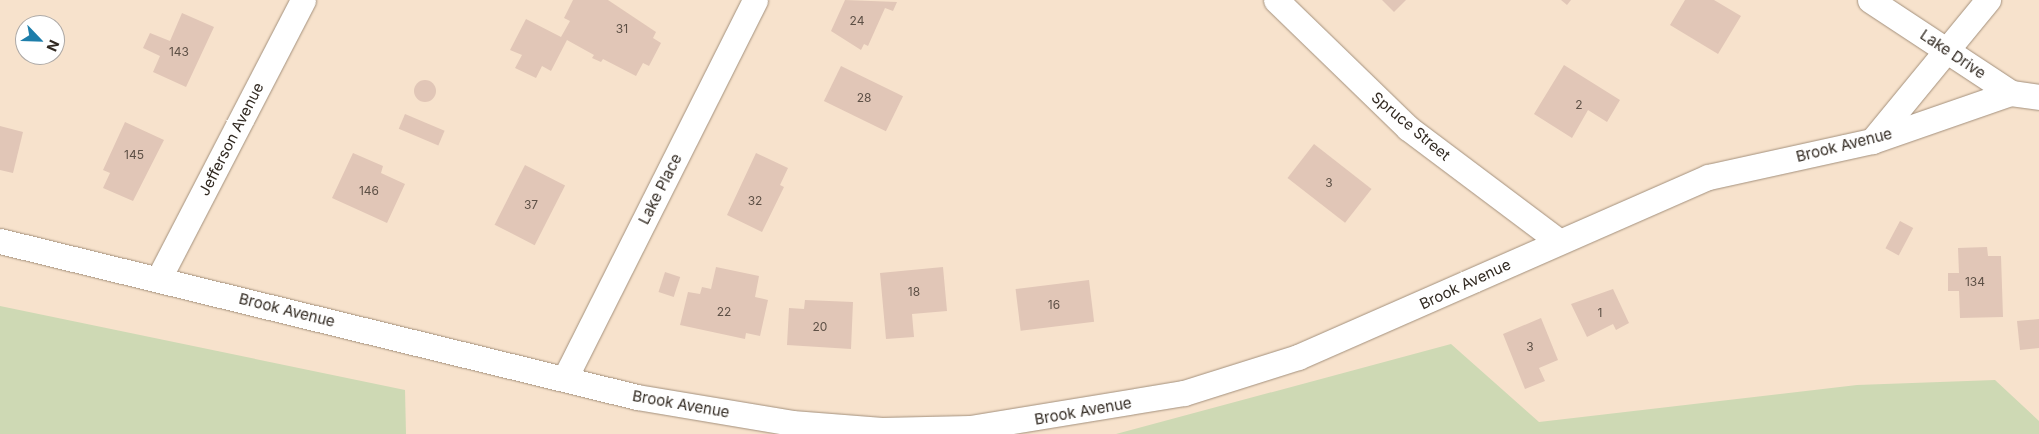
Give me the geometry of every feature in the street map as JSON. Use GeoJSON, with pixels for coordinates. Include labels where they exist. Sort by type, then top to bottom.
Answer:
{"type":"FeatureCollection","features":[{"type":"Feature","properties":{"kind":"street","name":"Jefferson Avenue"},"geometry":{"type":"LineString","coordinates":[[159,278],[303,0]]}},
{"type":"Feature","properties":{"kind":"street","name":"Lake Place"},"geometry":{"type":"LineString","coordinates":[[565,378],[755,0]]}},
{"type":"Feature","properties":{"kind":"street","name":"Spruce Street"},"geometry":{"type":"LineString","coordinates":[[1276,0],[1408,128],[1558,240]]}},
{"type":"Feature","properties":{"kind":"street","name":"Lake Drive"},"geometry":{"type":"LineString","coordinates":[[1870,0],[2011,93],[2039,97]]}},
{"type":"Feature","properties":{"kind":"street"},"geometry":{"type":"LineString","coordinates":[[1872,141],[1949,52],[1988,0]]}},
{"type":"Feature","properties":{"kind":"street","name":"Brook Avenue"},"geometry":{"type":"LineString","coordinates":[[0,241],[159,278],[636,396],[792,423],[873,429],[970,428],[1066,415],[1184,393],[1298,357],[1431,302],[1558,240],[1708,177],[1872,141],[2011,93]]}},
{"type":"Feature","properties":{"kind":"green space"},"geometry":{"type":"Polygon","coordinates":[[[0,306],[405,390],[406,434],[0,434],[0,306]]]}},
{"type":"Feature","properties":{"kind":"green space"},"geometry":{"type":"Polygon","coordinates":[[[1451,344],[1539,422],[1857,385],[1995,380],[2039,421],[2039,434],[1116,434],[1451,344]]]}},
{"type":"Feature","properties":{"kind":"building"},"geometry":{"type":"Polygon","coordinates":[[[573,0],[608,0],[656,32],[653,38],[661,43],[649,66],[643,63],[636,76],[603,59],[601,62],[592,58],[594,55],[567,40],[551,71],[542,66],[536,78],[515,68],[522,55],[510,50],[526,19],[561,37],[570,21],[564,18],[573,0]]]}},
{"type":"Feature","properties":{"kind":"building"},"geometry":{"type":"Polygon","coordinates":[[[845,0],[897,2],[893,11],[885,8],[868,46],[864,44],[861,50],[831,31],[845,0]]]}},
{"type":"Feature","properties":{"kind":"building"},"geometry":{"type":"Polygon","coordinates":[[[1382,0],[1406,0],[1394,12],[1382,0]]]}},
{"type":"Feature","properties":{"kind":"building"},"geometry":{"type":"Polygon","coordinates":[[[1561,0],[1571,0],[1567,5],[1561,0]]]}},
{"type":"Feature","properties":{"kind":"building"},"geometry":{"type":"Polygon","coordinates":[[[1685,0],[1714,0],[1741,16],[1718,54],[1670,25],[1685,0]]]}},
{"type":"Feature","properties":{"kind":"building"},"geometry":{"type":"Polygon","coordinates":[[[182,13],[214,27],[186,87],[153,72],[160,56],[143,48],[150,33],[170,41],[182,13]]]}},
{"type":"Feature","properties":{"kind":"building"},"geometry":{"type":"Polygon","coordinates":[[[1564,65],[1620,100],[1607,122],[1588,110],[1572,138],[1534,114],[1564,65]]]}},
{"type":"Feature","properties":{"kind":"building"},"geometry":{"type":"Polygon","coordinates":[[[841,66],[903,96],[886,131],[824,101],[841,66]]]}},
{"type":"Feature","properties":{"kind":"building"},"geometry":{"type":"Polygon","coordinates":[[[425,80],[433,83],[436,91],[433,99],[425,102],[417,99],[414,91],[417,83],[425,80]]]}},
{"type":"Feature","properties":{"kind":"building"},"geometry":{"type":"Polygon","coordinates":[[[405,114],[445,131],[438,146],[399,129],[405,114]]]}},
{"type":"Feature","properties":{"kind":"building"},"geometry":{"type":"Polygon","coordinates":[[[125,122],[164,140],[133,201],[103,188],[110,173],[103,170],[125,122]]]}},
{"type":"Feature","properties":{"kind":"building"},"geometry":{"type":"Polygon","coordinates":[[[0,126],[23,132],[13,173],[0,170],[0,126]]]}},
{"type":"Feature","properties":{"kind":"building"},"geometry":{"type":"Polygon","coordinates":[[[1314,144],[1372,189],[1345,223],[1288,178],[1314,144]]]}},
{"type":"Feature","properties":{"kind":"building"},"geometry":{"type":"Polygon","coordinates":[[[353,153],[383,166],[381,173],[405,184],[387,223],[332,198],[353,153]]]}},
{"type":"Feature","properties":{"kind":"building"},"geometry":{"type":"Polygon","coordinates":[[[756,153],[788,168],[780,185],[784,187],[762,232],[727,215],[756,153]]]}},
{"type":"Feature","properties":{"kind":"building"},"geometry":{"type":"Polygon","coordinates":[[[525,165],[565,185],[535,245],[495,225],[525,165]]]}},
{"type":"Feature","properties":{"kind":"building"},"geometry":{"type":"Polygon","coordinates":[[[1900,221],[1913,228],[1899,255],[1885,248],[1900,221]]]}},
{"type":"Feature","properties":{"kind":"building"},"geometry":{"type":"Polygon","coordinates":[[[1987,247],[1988,256],[2001,256],[2003,317],[1960,318],[1959,291],[1948,291],[1948,273],[1959,273],[1958,248],[1987,247]]]}},
{"type":"Feature","properties":{"kind":"building"},"geometry":{"type":"Polygon","coordinates":[[[716,267],[759,276],[755,297],[768,300],[760,336],[746,333],[745,339],[680,325],[688,292],[700,294],[702,287],[711,289],[716,267]]]}},
{"type":"Feature","properties":{"kind":"building"},"geometry":{"type":"Polygon","coordinates":[[[943,267],[947,311],[912,314],[914,337],[886,339],[880,273],[943,267]]]}},
{"type":"Feature","properties":{"kind":"building"},"geometry":{"type":"Polygon","coordinates":[[[665,272],[680,277],[674,297],[659,292],[665,272]]]}},
{"type":"Feature","properties":{"kind":"building"},"geometry":{"type":"Polygon","coordinates":[[[1089,280],[1094,322],[1021,331],[1016,289],[1089,280]]]}},
{"type":"Feature","properties":{"kind":"building"},"geometry":{"type":"Polygon","coordinates":[[[1613,289],[1629,323],[1616,330],[1613,324],[1587,337],[1571,304],[1613,289]]]}},
{"type":"Feature","properties":{"kind":"building"},"geometry":{"type":"Polygon","coordinates":[[[805,300],[853,302],[851,349],[787,345],[789,308],[804,309],[805,300]]]}},
{"type":"Feature","properties":{"kind":"building"},"geometry":{"type":"Polygon","coordinates":[[[1541,318],[1558,360],[1539,368],[1545,381],[1525,389],[1503,334],[1541,318]]]}},
{"type":"Feature","properties":{"kind":"building"},"geometry":{"type":"Polygon","coordinates":[[[2039,319],[2039,348],[2020,350],[2017,321],[2039,319]]]}}]}
